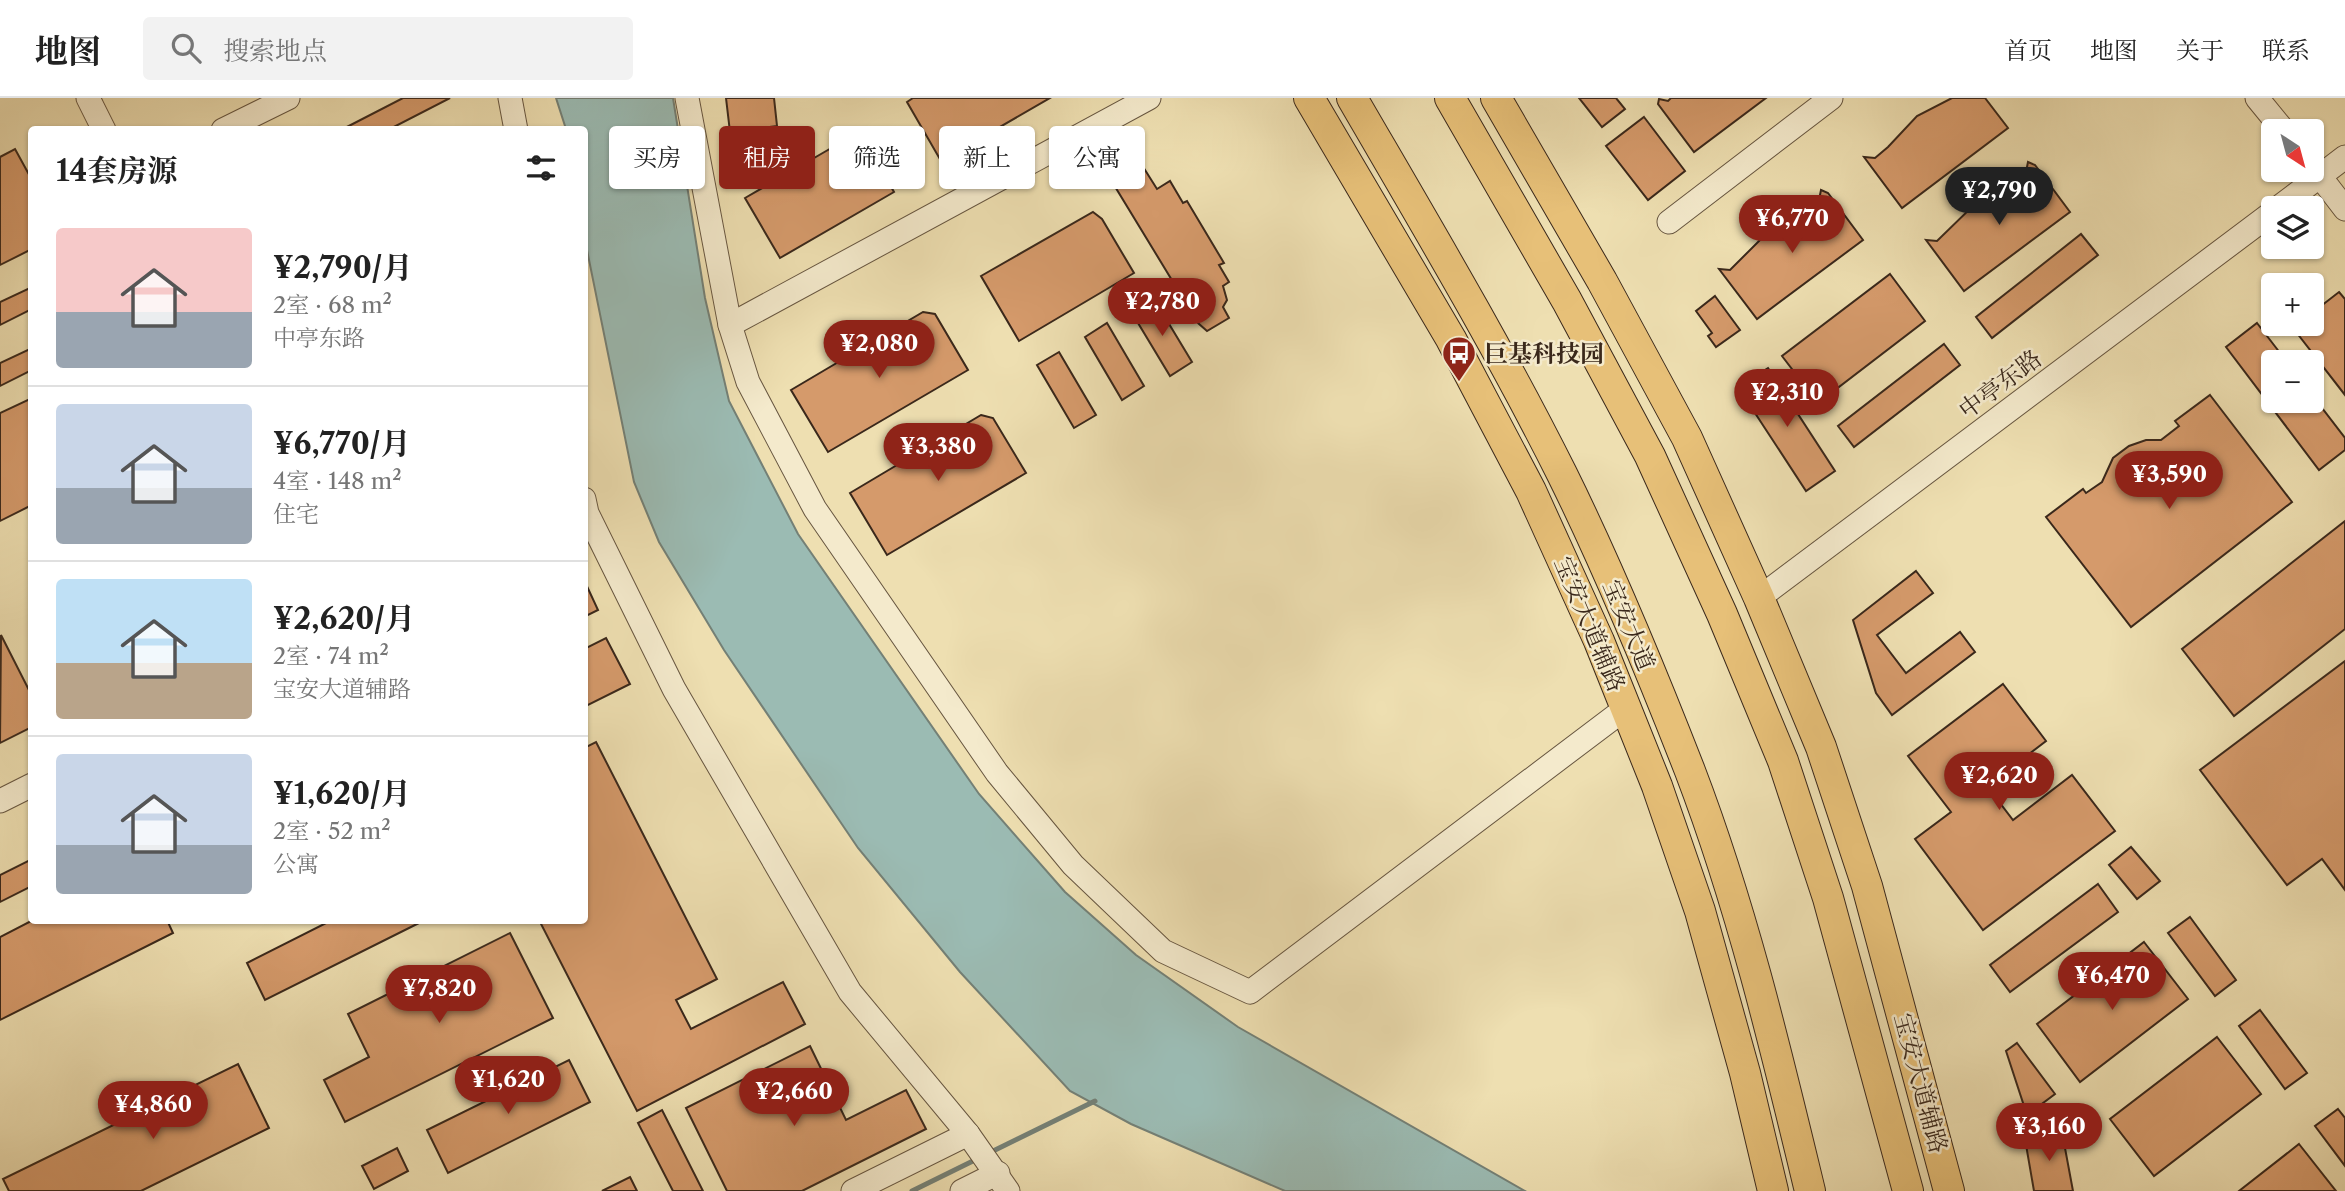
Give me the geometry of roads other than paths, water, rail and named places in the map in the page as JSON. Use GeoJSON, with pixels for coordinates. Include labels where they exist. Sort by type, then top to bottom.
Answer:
{"type":"FeatureCollection","features":[{"type":"Feature","properties":{"kind":"main road","name":"宝安大道辅路"},"geometry":{"type":"LineString","coordinates":[[1309,98],[1451,339],[1531,491],[1599,641],[1657,786],[1700,911],[1745,1073],[1773,1191]]}},
{"type":"Feature","properties":{"kind":"main road","name":"宝安大道"},"geometry":{"type":"LineString","coordinates":[[1352,98],[1482,321],[1563,475],[1632,627],[1691,774],[1735,900],[1780,1065],[1810,1191]]}},
{"type":"Feature","properties":{"kind":"main road"},"geometry":{"type":"LineString","coordinates":[[1450,98],[1567,301],[1650,456],[1722,614],[1783,761],[1828,898],[1908,1191]]}},
{"type":"Feature","properties":{"kind":"main road","name":"宝安大道辅路"},"geometry":{"type":"LineString","coordinates":[[1496,98],[1602,281],[1686,439],[1759,598],[1821,747],[1867,886],[1949,1191]]}},
{"type":"Feature","properties":{"kind":"main road"},"geometry":{"type":"LineString","coordinates":[[1539,173],[1607,375]]}},
{"type":"Feature","properties":{"kind":"main road"},"geometry":{"type":"LineString","coordinates":[[1482,321],[1548,529]]}},
{"type":"Feature","properties":{"kind":"main road"},"geometry":{"type":"LineString","coordinates":[[1844,816],[1867,1037]]}},
{"type":"Feature","properties":{"kind":"street"},"geometry":{"type":"LineString","coordinates":[[88,98],[102,126]]}},
{"type":"Feature","properties":{"kind":"street"},"geometry":{"type":"LineString","coordinates":[[231,126],[288,98]]}},
{"type":"Feature","properties":{"kind":"street"},"geometry":{"type":"LineString","coordinates":[[510,98],[515,126]]}},
{"type":"Feature","properties":{"kind":"street"},"geometry":{"type":"LineString","coordinates":[[687,98],[730,325],[748,382],[815,509],[997,773],[1073,865],[1163,951],[1250,992],[1626,708]]}},
{"type":"Feature","properties":{"kind":"street"},"geometry":{"type":"LineString","coordinates":[[730,325],[1149,98]]}},
{"type":"Feature","properties":{"kind":"street"},"geometry":{"type":"LineString","coordinates":[[1669,222],[1831,98]]}},
{"type":"Feature","properties":{"kind":"street"},"geometry":{"type":"LineString","coordinates":[[2257,98],[2274,119]]}},
{"type":"Feature","properties":{"kind":"street"},"geometry":{"type":"LineString","coordinates":[[2324,168],[2345,157]]}},
{"type":"Feature","properties":{"kind":"street"},"geometry":{"type":"LineString","coordinates":[[2291,196],[2305,182]]}},
{"type":"Feature","properties":{"kind":"street"},"geometry":{"type":"LineString","coordinates":[[2324,182],[2345,209]]}},
{"type":"Feature","properties":{"kind":"street","name":"中亭东路"},"geometry":{"type":"LineString","coordinates":[[1759,598],[2261,221]]}},
{"type":"Feature","properties":{"kind":"street"},"geometry":{"type":"LineString","coordinates":[[588,515],[674,689],[850,992],[972,1139],[999,1177],[962,1191]]}},
{"type":"Feature","properties":{"kind":"street"},"geometry":{"type":"LineString","coordinates":[[0,801],[28,787]]}},
{"type":"Feature","properties":{"kind":"street"},"geometry":{"type":"LineString","coordinates":[[853,1191],[972,1139]]}},
{"type":"Feature","properties":{"kind":"water"},"geometry":{"type":"Polygon","coordinates":[[[556,98],[673,98],[677,126],[609,126],[609,189],[688,189],[705,298],[729,401],[798,534],[979,794],[1065,892],[1136,955],[1238,1027],[1525,1191],[1285,1191],[1131,1124],[1070,1091],[960,972],[858,848],[724,650],[659,542],[634,482],[588,255],[588,126],[565,126],[556,98]]]}},
{"type":"Feature","properties":{"kind":"waterway"},"geometry":{"type":"LineString","coordinates":[[987,1154],[1095,1101]]}},
{"type":"Feature","properties":{"kind":"waterway"},"geometry":{"type":"LineString","coordinates":[[912,1191],[979,1158]]}},
{"type":"Feature","properties":{"kind":"place","name":"巨基科技园"},"geometry":{"type":"Point","coordinates":[1459,383]}}]}
